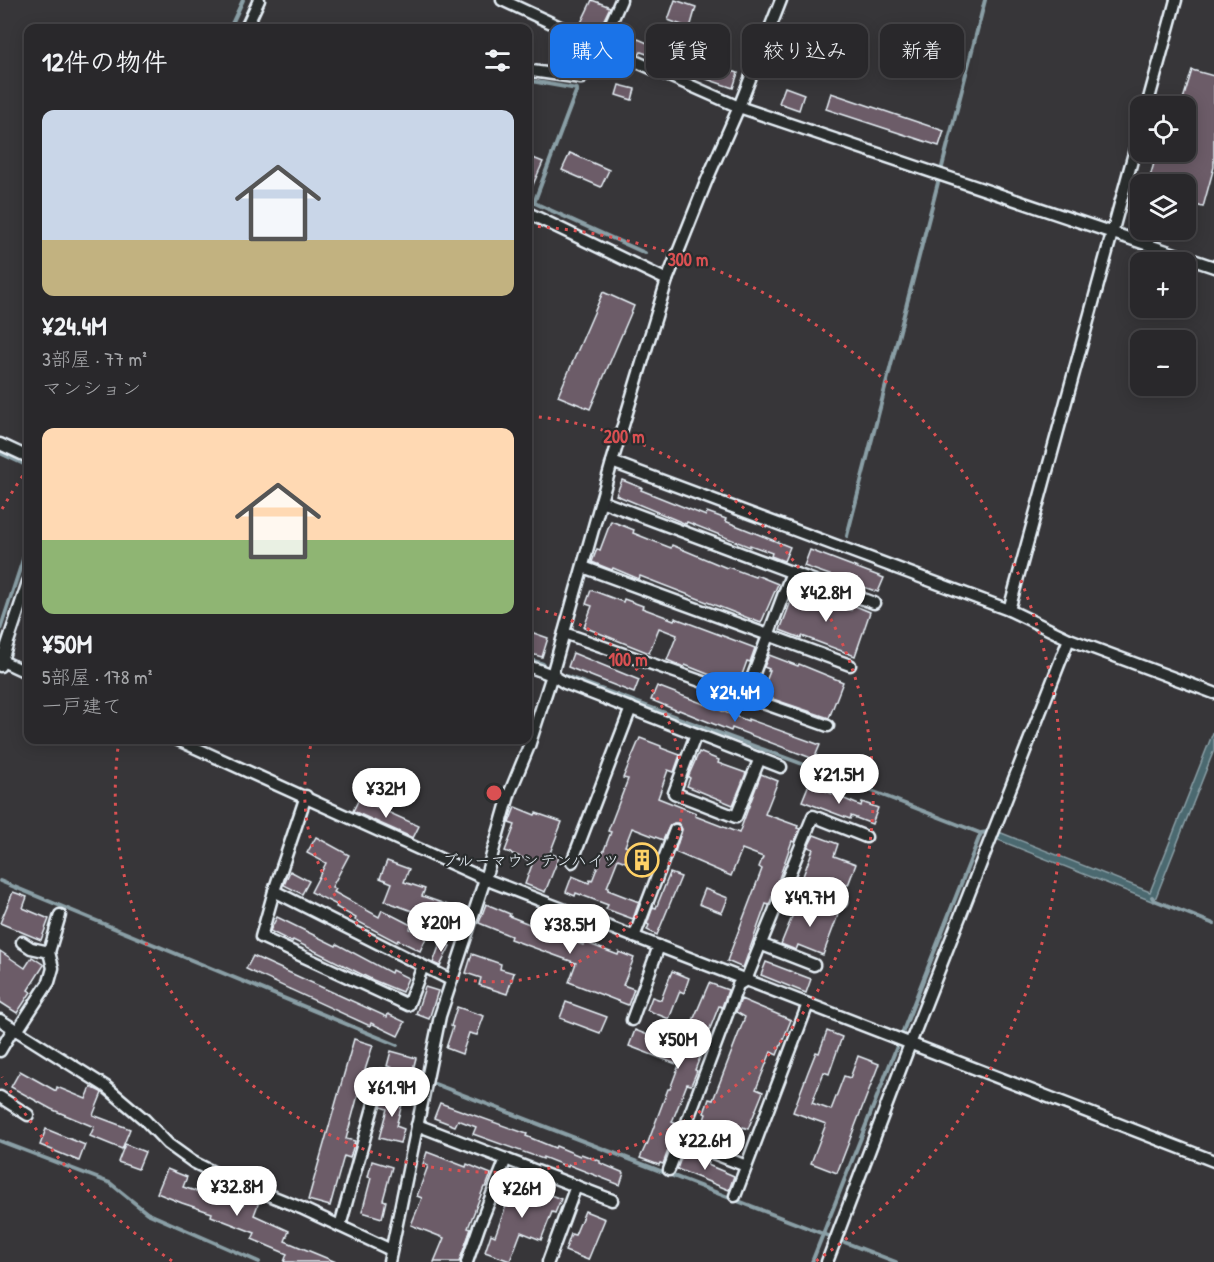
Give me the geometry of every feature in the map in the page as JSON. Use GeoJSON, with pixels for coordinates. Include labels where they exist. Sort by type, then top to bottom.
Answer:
{"type":"FeatureCollection","features":[{"type":"Feature","properties":{"kind":"street"},"geometry":{"type":"LineString","coordinates":[[248,24],[259,0]]}},
{"type":"Feature","properties":{"kind":"street"},"geometry":{"type":"LineString","coordinates":[[502,0],[554,24]]}},
{"type":"Feature","properties":{"kind":"street"},"geometry":{"type":"LineString","coordinates":[[611,24],[621,0]]}},
{"type":"Feature","properties":{"kind":"street"},"geometry":{"type":"LineString","coordinates":[[532,737],[667,280],[781,0]]}},
{"type":"Feature","properties":{"kind":"street"},"geometry":{"type":"LineString","coordinates":[[1150,96],[1176,0]]}},
{"type":"Feature","properties":{"kind":"street"},"geometry":{"type":"LineString","coordinates":[[634,61],[739,107],[1214,267]]}},
{"type":"Feature","properties":{"kind":"street"},"geometry":{"type":"LineString","coordinates":[[532,71],[550,74]]}},
{"type":"Feature","properties":{"kind":"street"},"geometry":{"type":"LineString","coordinates":[[1009,610],[1131,162]]}},
{"type":"Feature","properties":{"kind":"street"},"geometry":{"type":"LineString","coordinates":[[532,215],[667,280]]}},
{"type":"Feature","properties":{"kind":"street"},"geometry":{"type":"LineString","coordinates":[[0,444],[24,455]]}},
{"type":"Feature","properties":{"kind":"street"},"geometry":{"type":"LineString","coordinates":[[612,462],[1009,610],[1069,639],[1214,693]]}},
{"type":"Feature","properties":{"kind":"street"},"geometry":{"type":"LineString","coordinates":[[601,501],[874,603]]}},
{"type":"Feature","properties":{"kind":"street"},"geometry":{"type":"LineString","coordinates":[[583,567],[850,665]]}},
{"type":"Feature","properties":{"kind":"street"},"geometry":{"type":"LineString","coordinates":[[745,697],[792,572]]}},
{"type":"Feature","properties":{"kind":"street"},"geometry":{"type":"LineString","coordinates":[[24,594],[1,662],[24,671]]}},
{"type":"Feature","properties":{"kind":"street"},"geometry":{"type":"LineString","coordinates":[[564,633],[828,726]]}},
{"type":"Feature","properties":{"kind":"street"},"geometry":{"type":"LineString","coordinates":[[827,1262],[1069,639]]}},
{"type":"Feature","properties":{"kind":"street"},"geometry":{"type":"LineString","coordinates":[[532,668],[565,683],[781,766]]}},
{"type":"Feature","properties":{"kind":"street"},"geometry":{"type":"LineString","coordinates":[[572,862],[631,708]]}},
{"type":"Feature","properties":{"kind":"street"},"geometry":{"type":"LineString","coordinates":[[696,734],[674,793],[736,817],[760,758]]}},
{"type":"Feature","properties":{"kind":"street"},"geometry":{"type":"LineString","coordinates":[[187,744],[485,879],[1214,1161]]}},
{"type":"Feature","properties":{"kind":"street"},"geometry":{"type":"LineString","coordinates":[[389,1262],[440,1016],[485,879],[510,792],[530,744]]}},
{"type":"Feature","properties":{"kind":"street"},"geometry":{"type":"LineString","coordinates":[[306,796],[261,937],[408,1005],[423,966]]}},
{"type":"Feature","properties":{"kind":"street"},"geometry":{"type":"LineString","coordinates":[[669,1170],[738,985],[746,980],[813,816],[866,837]]}},
{"type":"Feature","properties":{"kind":"street"},"geometry":{"type":"LineString","coordinates":[[634,937],[675,830]]}},
{"type":"Feature","properties":{"kind":"street"},"geometry":{"type":"LineString","coordinates":[[786,880],[840,902]]}},
{"type":"Feature","properties":{"kind":"street"},"geometry":{"type":"LineString","coordinates":[[274,891],[451,980]]}},
{"type":"Feature","properties":{"kind":"street"},"geometry":{"type":"LineString","coordinates":[[0,1051],[49,982],[53,968],[49,952],[60,915]]}},
{"type":"Feature","properties":{"kind":"street"},"geometry":{"type":"LineString","coordinates":[[22,942],[32,948],[49,952]]}},
{"type":"Feature","properties":{"kind":"street"},"geometry":{"type":"LineString","coordinates":[[760,944],[814,965]]}},
{"type":"Feature","properties":{"kind":"street"},"geometry":{"type":"LineString","coordinates":[[632,1020],[659,946]]}},
{"type":"Feature","properties":{"kind":"street"},"geometry":{"type":"LineString","coordinates":[[735,1196],[808,1004]]}},
{"type":"Feature","properties":{"kind":"street"},"geometry":{"type":"LineString","coordinates":[[0,1020],[105,1086],[144,1119],[168,1144],[193,1161],[215,1173],[301,1208],[391,1250]]}},
{"type":"Feature","properties":{"kind":"street"},"geometry":{"type":"LineString","coordinates":[[340,1226],[382,1076],[424,1087]]}},
{"type":"Feature","properties":{"kind":"street"},"geometry":{"type":"LineString","coordinates":[[0,1097],[28,1115]]}},
{"type":"Feature","properties":{"kind":"street"},"geometry":{"type":"LineString","coordinates":[[417,1125],[612,1200]]}},
{"type":"Feature","properties":{"kind":"street"},"geometry":{"type":"LineString","coordinates":[[680,1140],[746,1166]]}},
{"type":"Feature","properties":{"kind":"street"},"geometry":{"type":"LineString","coordinates":[[467,1262],[506,1159]]}},
{"type":"Feature","properties":{"kind":"street"},"geometry":{"type":"LineString","coordinates":[[548,1262],[576,1186]]}},
{"type":"Feature","properties":{"kind":"water"},"geometry":{"type":"Polygon","coordinates":[[[1214,730],[1214,750],[1154,902],[996,839],[999,832],[1150,892],[1214,730]]]}},
{"type":"Feature","properties":{"kind":"building"},"geometry":{"type":"Polygon","coordinates":[[[592,0],[610,7],[602,24],[580,24],[592,0]]]}},
{"type":"Feature","properties":{"kind":"building"},"geometry":{"type":"Polygon","coordinates":[[[675,0],[696,7],[691,24],[679,24],[668,20],[675,0]]]}},
{"type":"Feature","properties":{"kind":"building"},"geometry":{"type":"Polygon","coordinates":[[[634,37],[646,42],[646,54],[641,52],[639,55],[634,53],[634,37]]]}},
{"type":"Feature","properties":{"kind":"building"},"geometry":{"type":"Polygon","coordinates":[[[730,70],[738,73],[733,88],[704,78],[730,78],[730,70]]]}},
{"type":"Feature","properties":{"kind":"building"},"geometry":{"type":"Polygon","coordinates":[[[1192,70],[1214,76],[1214,167],[1203,207],[1196,205],[1196,174],[1151,174],[1154,162],[1196,162],[1196,96],[1184,96],[1192,70]]]}},
{"type":"Feature","properties":{"kind":"building"},"geometry":{"type":"Polygon","coordinates":[[[619,85],[635,89],[632,100],[616,95],[619,85]]]}},
{"type":"Feature","properties":{"kind":"building"},"geometry":{"type":"Polygon","coordinates":[[[785,87],[804,94],[799,110],[779,103],[785,87]]]}},
{"type":"Feature","properties":{"kind":"building"},"geometry":{"type":"Polygon","coordinates":[[[831,93],[944,131],[939,146],[826,109],[831,93]]]}},
{"type":"Feature","properties":{"kind":"building"},"geometry":{"type":"Polygon","coordinates":[[[570,153],[609,170],[601,187],[562,170],[570,153]]]}},
{"type":"Feature","properties":{"kind":"building"},"geometry":{"type":"Polygon","coordinates":[[[532,158],[543,162],[532,187],[532,158]]]}},
{"type":"Feature","properties":{"kind":"building"},"geometry":{"type":"Polygon","coordinates":[[[603,292],[634,306],[590,409],[558,396],[603,292]]]}},
{"type":"Feature","properties":{"kind":"building"},"geometry":{"type":"Polygon","coordinates":[[[622,480],[706,516],[707,512],[790,547],[784,561],[771,556],[772,553],[750,545],[750,547],[687,522],[686,524],[616,495],[622,480]]]}},
{"type":"Feature","properties":{"kind":"building"},"geometry":{"type":"Polygon","coordinates":[[[611,521],[634,530],[633,533],[671,548],[672,545],[727,568],[755,577],[756,575],[778,584],[761,623],[640,576],[639,579],[592,562],[597,549],[600,550],[611,521]]]}},
{"type":"Feature","properties":{"kind":"building"},"geometry":{"type":"Polygon","coordinates":[[[810,550],[884,578],[878,592],[804,566],[810,550]]]}},
{"type":"Feature","properties":{"kind":"building"},"geometry":{"type":"Polygon","coordinates":[[[591,590],[623,602],[624,599],[674,620],[675,618],[755,648],[750,662],[747,661],[738,686],[667,660],[677,635],[659,628],[649,653],[584,627],[592,606],[586,604],[591,590]]]}},
{"type":"Feature","properties":{"kind":"building"},"geometry":{"type":"Polygon","coordinates":[[[795,591],[822,602],[823,599],[851,610],[853,605],[870,612],[855,656],[780,630],[795,591]]]}},
{"type":"Feature","properties":{"kind":"building"},"geometry":{"type":"Polygon","coordinates":[[[532,632],[548,638],[542,657],[532,654],[532,632]]]}},
{"type":"Feature","properties":{"kind":"building"},"geometry":{"type":"Polygon","coordinates":[[[573,653],[639,680],[634,693],[568,667],[573,653]]]}},
{"type":"Feature","properties":{"kind":"building"},"geometry":{"type":"Polygon","coordinates":[[[769,655],[798,666],[799,664],[843,682],[829,718],[761,695],[770,671],[764,667],[769,655]]]}},
{"type":"Feature","properties":{"kind":"building"},"geometry":{"type":"Polygon","coordinates":[[[657,686],[748,721],[748,719],[820,745],[814,759],[732,728],[731,731],[651,700],[657,686]]]}},
{"type":"Feature","properties":{"kind":"building"},"geometry":{"type":"Polygon","coordinates":[[[640,738],[680,755],[674,772],[668,770],[658,798],[696,813],[695,816],[739,833],[761,774],[778,781],[765,814],[798,826],[797,828],[800,829],[794,842],[792,841],[769,905],[766,904],[743,968],[727,961],[762,869],[759,867],[763,857],[742,849],[731,876],[675,852],[682,829],[678,823],[670,825],[663,840],[632,828],[625,846],[656,858],[651,872],[618,859],[607,887],[609,887],[608,890],[639,902],[633,919],[606,909],[608,905],[576,893],[575,896],[566,892],[572,876],[589,883],[590,880],[592,881],[628,779],[623,778],[640,738]]]}},
{"type":"Feature","properties":{"kind":"building"},"geometry":{"type":"Polygon","coordinates":[[[699,752],[719,760],[718,763],[746,773],[733,805],[687,786],[690,778],[688,777],[699,752]]]}},
{"type":"Feature","properties":{"kind":"building"},"geometry":{"type":"Polygon","coordinates":[[[809,784],[861,806],[862,802],[878,808],[872,824],[851,816],[850,819],[802,801],[809,784]]]}},
{"type":"Feature","properties":{"kind":"building"},"geometry":{"type":"Polygon","coordinates":[[[359,799],[419,826],[413,838],[353,811],[359,799]]]}},
{"type":"Feature","properties":{"kind":"building"},"geometry":{"type":"Polygon","coordinates":[[[515,807],[562,822],[550,853],[559,857],[545,892],[525,884],[533,862],[505,851],[515,825],[509,823],[515,807]]]}},
{"type":"Feature","properties":{"kind":"building"},"geometry":{"type":"Polygon","coordinates":[[[814,835],[838,844],[834,856],[856,864],[848,885],[826,876],[822,884],[803,876],[813,849],[808,847],[814,835]]]}},
{"type":"Feature","properties":{"kind":"building"},"geometry":{"type":"Polygon","coordinates":[[[316,837],[349,855],[332,887],[336,889],[334,892],[379,917],[382,910],[411,925],[410,929],[426,938],[420,951],[355,920],[356,918],[336,907],[337,905],[311,892],[326,863],[307,853],[316,837]]]}},
{"type":"Feature","properties":{"kind":"building"},"geometry":{"type":"Polygon","coordinates":[[[387,861],[409,869],[404,882],[425,889],[422,896],[462,910],[455,927],[385,901],[392,883],[380,878],[387,861]]]}},
{"type":"Feature","properties":{"kind":"building"},"geometry":{"type":"Polygon","coordinates":[[[290,871],[309,881],[302,894],[284,885],[290,871]]]}},
{"type":"Feature","properties":{"kind":"building"},"geometry":{"type":"Polygon","coordinates":[[[670,873],[681,877],[657,935],[647,930],[649,925],[647,924],[670,873]]]}},
{"type":"Feature","properties":{"kind":"building"},"geometry":{"type":"Polygon","coordinates":[[[705,889],[728,898],[722,913],[699,904],[705,889]]]}},
{"type":"Feature","properties":{"kind":"building"},"geometry":{"type":"Polygon","coordinates":[[[13,892],[27,897],[23,908],[49,919],[41,940],[0,923],[13,892]]]}},
{"type":"Feature","properties":{"kind":"building"},"geometry":{"type":"Polygon","coordinates":[[[800,897],[815,903],[813,906],[838,915],[823,955],[798,945],[796,950],[781,944],[800,897]]]}},
{"type":"Feature","properties":{"kind":"building"},"geometry":{"type":"Polygon","coordinates":[[[486,904],[510,914],[509,916],[583,945],[584,942],[618,955],[619,952],[634,958],[623,985],[634,989],[628,1005],[569,982],[576,963],[510,939],[511,936],[479,923],[486,904]]]}},
{"type":"Feature","properties":{"kind":"building"},"geometry":{"type":"Polygon","coordinates":[[[277,917],[336,946],[337,944],[391,973],[392,970],[408,978],[402,992],[270,931],[277,917]]]}},
{"type":"Feature","properties":{"kind":"building"},"geometry":{"type":"Polygon","coordinates":[[[441,941],[450,946],[440,966],[433,963],[441,941]]]}},
{"type":"Feature","properties":{"kind":"building"},"geometry":{"type":"Polygon","coordinates":[[[0,951],[25,968],[32,957],[44,965],[28,990],[31,992],[17,1013],[0,1002],[0,951]]]}},
{"type":"Feature","properties":{"kind":"building"},"geometry":{"type":"Polygon","coordinates":[[[472,954],[501,964],[500,969],[514,973],[507,994],[479,985],[481,978],[466,973],[472,954]]]}},
{"type":"Feature","properties":{"kind":"building"},"geometry":{"type":"Polygon","coordinates":[[[253,956],[387,1017],[388,1014],[405,1022],[398,1036],[371,1023],[370,1026],[246,969],[253,956]]]}},
{"type":"Feature","properties":{"kind":"building"},"geometry":{"type":"Polygon","coordinates":[[[766,962],[811,979],[806,993],[761,975],[766,962]]]}},
{"type":"Feature","properties":{"kind":"building"},"geometry":{"type":"Polygon","coordinates":[[[672,971],[689,978],[684,993],[680,991],[669,1019],[647,1010],[652,997],[661,1000],[672,971]]]}},
{"type":"Feature","properties":{"kind":"building"},"geometry":{"type":"Polygon","coordinates":[[[709,983],[728,990],[705,1041],[695,1070],[697,1071],[691,1085],[687,1084],[672,1122],[677,1124],[663,1164],[659,1165],[640,1158],[679,1065],[629,1046],[635,1030],[686,1050],[696,1025],[692,1023],[709,983]]]}},
{"type":"Feature","properties":{"kind":"building"},"geometry":{"type":"Polygon","coordinates":[[[425,987],[438,991],[429,1019],[416,1014],[425,987]]]}},
{"type":"Feature","properties":{"kind":"building"},"geometry":{"type":"Polygon","coordinates":[[[741,999],[791,1020],[777,1055],[771,1052],[756,1089],[763,1092],[748,1129],[743,1127],[733,1152],[697,1139],[709,1099],[713,1100],[745,1017],[736,1012],[741,999]]]}},
{"type":"Feature","properties":{"kind":"building"},"geometry":{"type":"Polygon","coordinates":[[[566,1002],[607,1017],[600,1033],[560,1018],[566,1002]]]}},
{"type":"Feature","properties":{"kind":"building"},"geometry":{"type":"Polygon","coordinates":[[[457,1007],[484,1016],[477,1035],[469,1033],[462,1054],[446,1048],[457,1007]]]}},
{"type":"Feature","properties":{"kind":"building"},"geometry":{"type":"Polygon","coordinates":[[[827,1031],[842,1037],[829,1074],[824,1072],[812,1103],[831,1110],[844,1076],[850,1078],[858,1056],[879,1064],[837,1173],[811,1163],[826,1124],[793,1112],[816,1052],[819,1053],[827,1031]]]}},
{"type":"Feature","properties":{"kind":"building"},"geometry":{"type":"Polygon","coordinates":[[[354,1039],[373,1045],[346,1139],[355,1141],[350,1158],[344,1156],[330,1206],[308,1200],[354,1039]]]}},
{"type":"Feature","properties":{"kind":"building"},"geometry":{"type":"Polygon","coordinates":[[[391,1051],[416,1058],[412,1073],[387,1066],[391,1051]]]}},
{"type":"Feature","properties":{"kind":"building"},"geometry":{"type":"Polygon","coordinates":[[[20,1071],[56,1091],[57,1087],[86,1099],[91,1087],[101,1092],[93,1115],[130,1129],[122,1149],[90,1136],[94,1127],[51,1109],[11,1087],[20,1071]]]}},
{"type":"Feature","properties":{"kind":"building"},"geometry":{"type":"Polygon","coordinates":[[[386,1092],[404,1097],[396,1126],[404,1129],[400,1143],[379,1138],[387,1109],[381,1107],[386,1092]]]}},
{"type":"Feature","properties":{"kind":"building"},"geometry":{"type":"Polygon","coordinates":[[[440,1103],[527,1134],[526,1136],[555,1148],[556,1146],[600,1161],[624,1173],[620,1185],[569,1165],[568,1167],[543,1157],[543,1159],[473,1134],[476,1127],[458,1120],[455,1126],[434,1118],[440,1103]]]}},
{"type":"Feature","properties":{"kind":"building"},"geometry":{"type":"Polygon","coordinates":[[[46,1129],[85,1145],[79,1161],[40,1145],[46,1129]]]}},
{"type":"Feature","properties":{"kind":"building"},"geometry":{"type":"Polygon","coordinates":[[[125,1144],[145,1152],[138,1169],[118,1162],[125,1144]]]}},
{"type":"Feature","properties":{"kind":"building"},"geometry":{"type":"Polygon","coordinates":[[[427,1152],[491,1174],[468,1228],[471,1229],[459,1262],[434,1262],[444,1238],[411,1225],[422,1198],[417,1196],[428,1166],[423,1164],[427,1152]]]}},
{"type":"Feature","properties":{"kind":"building"},"geometry":{"type":"Polygon","coordinates":[[[683,1153],[690,1156],[692,1153],[707,1159],[708,1165],[734,1176],[729,1190],[677,1169],[683,1153]]]}},
{"type":"Feature","properties":{"kind":"building"},"geometry":{"type":"Polygon","coordinates":[[[372,1161],[392,1167],[383,1200],[386,1201],[382,1218],[362,1212],[371,1178],[368,1177],[372,1161]]]}},
{"type":"Feature","properties":{"kind":"building"},"geometry":{"type":"Polygon","coordinates":[[[167,1169],[187,1177],[183,1187],[217,1198],[218,1196],[243,1205],[247,1194],[260,1199],[254,1215],[289,1231],[285,1241],[336,1262],[284,1262],[287,1254],[252,1239],[255,1233],[211,1216],[212,1213],[157,1193],[167,1169]]]}},
{"type":"Feature","properties":{"kind":"building"},"geometry":{"type":"Polygon","coordinates":[[[514,1181],[561,1199],[555,1213],[552,1212],[541,1240],[521,1232],[510,1261],[485,1252],[491,1234],[495,1236],[514,1181]]]}},
{"type":"Feature","properties":{"kind":"building"},"geometry":{"type":"Polygon","coordinates":[[[585,1211],[605,1219],[588,1260],[565,1251],[571,1234],[575,1235],[585,1211]]]}},
{"type":"Feature","properties":{"kind":"waterway"},"geometry":{"type":"LineString","coordinates":[[232,24],[243,0]]}},
{"type":"Feature","properties":{"kind":"waterway"},"geometry":{"type":"LineString","coordinates":[[847,536],[985,0]]}},
{"type":"Feature","properties":{"kind":"waterway"},"geometry":{"type":"LineString","coordinates":[[532,81],[577,89],[534,203]]}},
{"type":"Feature","properties":{"kind":"waterway"},"geometry":{"type":"LineString","coordinates":[[532,202],[645,253]]}},
{"type":"Feature","properties":{"kind":"waterway"},"geometry":{"type":"LineString","coordinates":[[0,453],[24,464]]}},
{"type":"Feature","properties":{"kind":"waterway"},"geometry":{"type":"LineString","coordinates":[[0,630],[24,556]]}},
{"type":"Feature","properties":{"kind":"waterway"},"geometry":{"type":"LineString","coordinates":[[532,660],[543,664]]}},
{"type":"Feature","properties":{"kind":"waterway"},"geometry":{"type":"LineString","coordinates":[[566,676],[980,833]]}},
{"type":"Feature","properties":{"kind":"waterway"},"geometry":{"type":"LineString","coordinates":[[812,1262],[981,833],[992,834]]}},
{"type":"Feature","properties":{"kind":"waterway"},"geometry":{"type":"LineString","coordinates":[[0,881],[397,1045]]}},
{"type":"Feature","properties":{"kind":"waterway"},"geometry":{"type":"LineString","coordinates":[[1152,897],[1154,900],[1214,924]]}},
{"type":"Feature","properties":{"kind":"waterway"},"geometry":{"type":"LineString","coordinates":[[435,1084],[896,1262]]}},
{"type":"Feature","properties":{"kind":"waterway"},"geometry":{"type":"LineString","coordinates":[[0,1141],[110,1183],[147,1213],[259,1262]]}},
{"type":"Feature","properties":{"kind":"place","name":"ブルーマウンテンハイツ"},"geometry":{"type":"Point","coordinates":[642,860]}}]}
